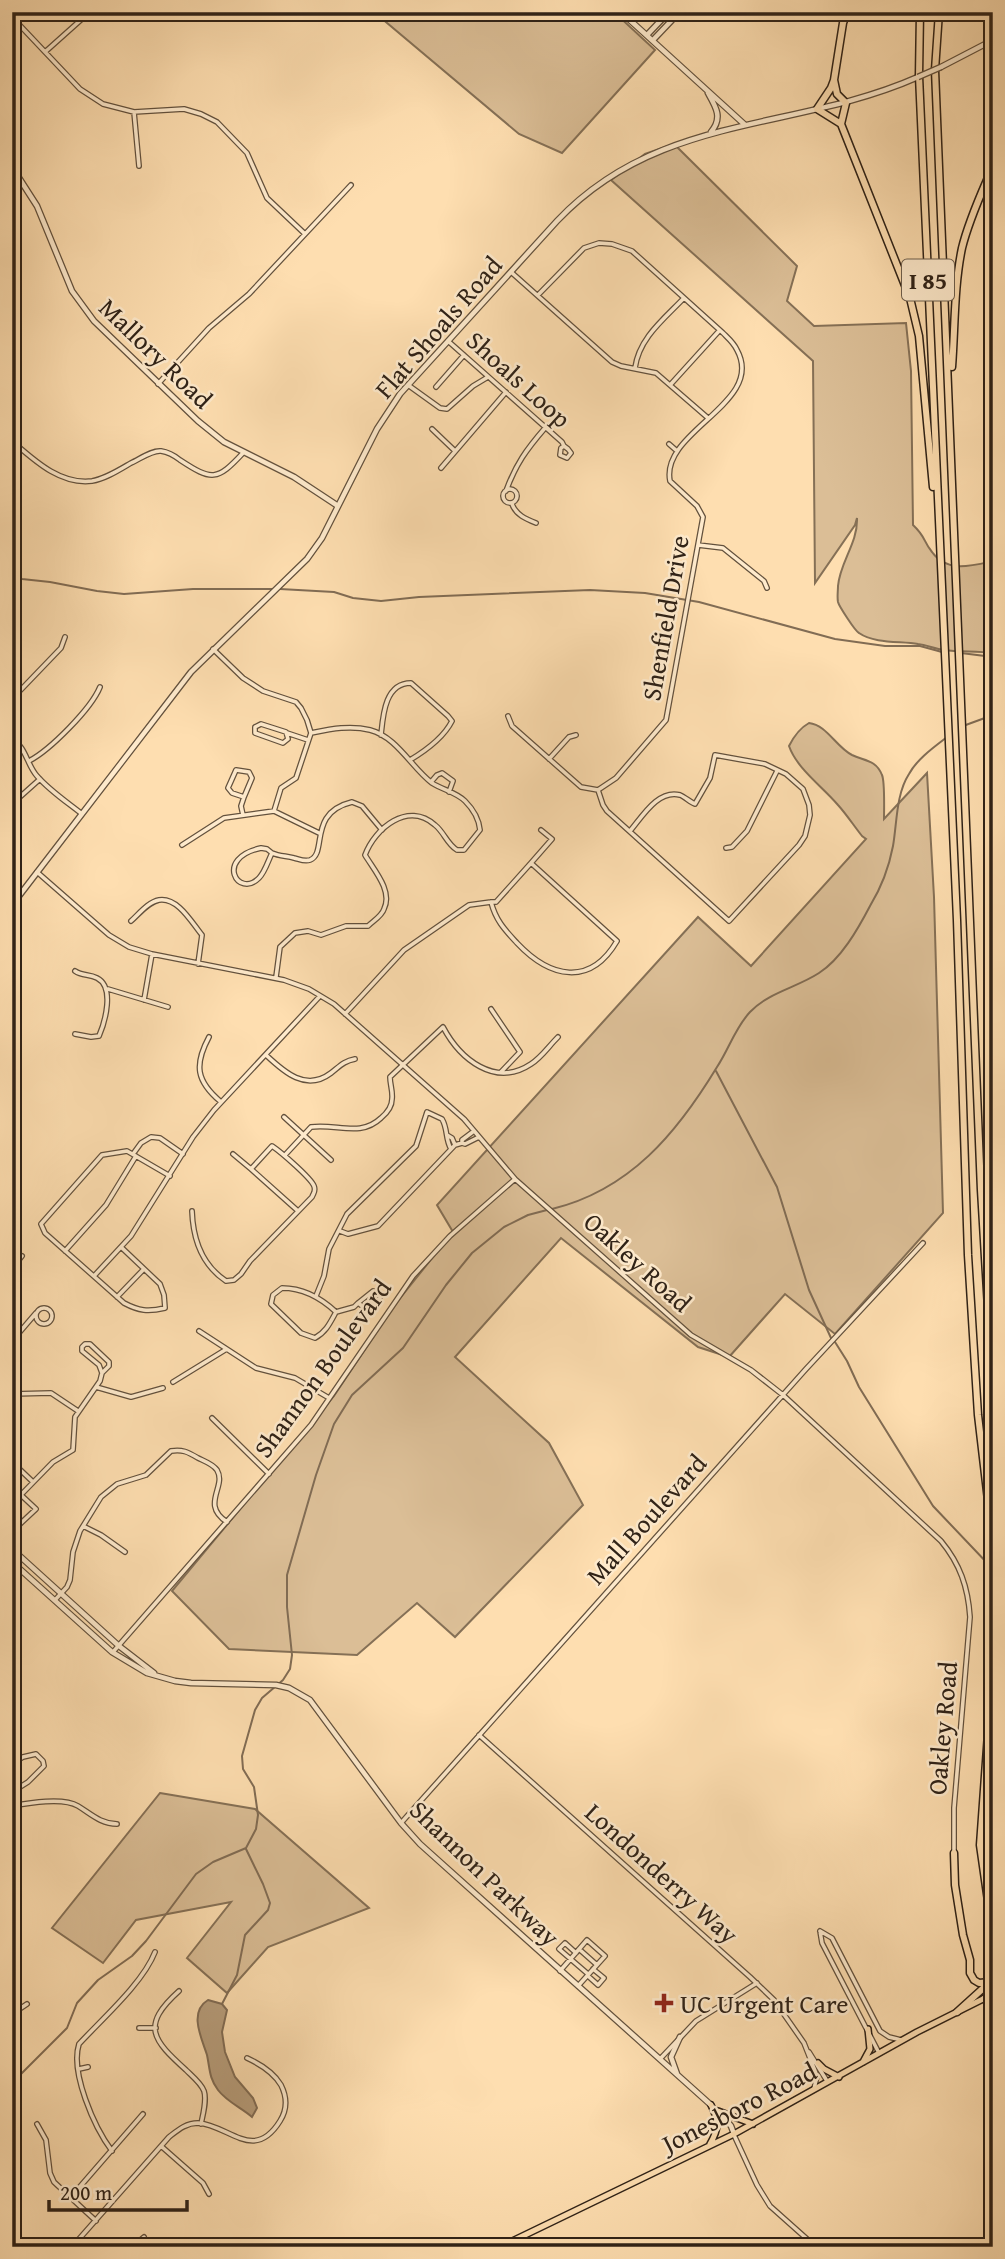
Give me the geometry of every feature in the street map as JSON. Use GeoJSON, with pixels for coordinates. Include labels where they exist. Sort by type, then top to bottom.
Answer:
{"type":"FeatureCollection","features":[{"type":"Feature","properties":{"kind":"highway"},"geometry":{"type":"LineString","coordinates":[[841,124],[817,109],[834,80],[847,12]]}},
{"type":"Feature","properties":{"kind":"highway","name":"I 85"},"geometry":{"type":"LineString","coordinates":[[920,12],[919,76],[957,920],[969,1269],[978,1415],[993,1543]]}},
{"type":"Feature","properties":{"kind":"highway","name":"I 85"},"geometry":{"type":"LineString","coordinates":[[939,12],[935,70],[982,1203],[993,1393]]}},
{"type":"Feature","properties":{"kind":"highway"},"geometry":{"type":"LineString","coordinates":[[834,80],[837,94],[846,103],[841,124],[910,299],[919,336],[940,548]]}},
{"type":"Feature","properties":{"kind":"highway"},"geometry":{"type":"LineString","coordinates":[[950,397],[962,248],[993,166]]}},
{"type":"Feature","properties":{"kind":"highway"},"geometry":{"type":"LineString","coordinates":[[991,1533],[993,1598]]}},
{"type":"Feature","properties":{"kind":"highway"},"geometry":{"type":"LineString","coordinates":[[993,1664],[980,1845],[993,1936]]}},
{"type":"Feature","properties":{"kind":"highway"},"geometry":{"type":"LineString","coordinates":[[954,1853],[955,1885],[970,1960],[970,1973],[979,1983],[991,1980]]}},
{"type":"Feature","properties":{"kind":"highway"},"geometry":{"type":"LineString","coordinates":[[957,2012],[991,1980]]}},
{"type":"Feature","properties":{"kind":"highway"},"geometry":{"type":"LineString","coordinates":[[984,1999],[993,2001]]}},
{"type":"Feature","properties":{"kind":"main road","name":"Jonesboro Road"},"geometry":{"type":"LineString","coordinates":[[500,2247],[734,2134],[903,2040],[993,1994]]}},
{"type":"Feature","properties":{"kind":"main road"},"geometry":{"type":"LineString","coordinates":[[863,2063],[870,2049],[868,2029]]}},
{"type":"Feature","properties":{"kind":"main road"},"geometry":{"type":"LineString","coordinates":[[818,2063],[824,2070],[839,2077]]}},
{"type":"Feature","properties":{"kind":"main road"},"geometry":{"type":"LineString","coordinates":[[709,2146],[718,2130],[711,2105]]}},
{"type":"Feature","properties":{"kind":"main road"},"geometry":{"type":"LineString","coordinates":[[718,2111],[752,2124]]}},
{"type":"Feature","properties":{"kind":"street"},"geometry":{"type":"LineString","coordinates":[[621,12],[744,124]]}},
{"type":"Feature","properties":{"kind":"street"},"geometry":{"type":"LineString","coordinates":[[647,35],[666,15],[673,13],[672,20],[653,40]]}},
{"type":"Feature","properties":{"kind":"street"},"geometry":{"type":"LineString","coordinates":[[12,17],[92,98],[113,108],[134,112],[184,109],[217,122],[247,153],[267,198],[305,234]]}},
{"type":"Feature","properties":{"kind":"street"},"geometry":{"type":"LineString","coordinates":[[45,52],[83,18]]}},
{"type":"Feature","properties":{"kind":"street","name":"Flat Shoals Road"},"geometry":{"type":"LineString","coordinates":[[12,905],[178,688],[213,649],[307,559],[322,538],[377,429],[408,385],[578,201],[614,175],[651,154],[744,124],[846,103],[902,84],[993,40]]}},
{"type":"Feature","properties":{"kind":"street"},"geometry":{"type":"LineString","coordinates":[[706,89],[717,108],[719,119],[710,133]]}},
{"type":"Feature","properties":{"kind":"street"},"geometry":{"type":"LineString","coordinates":[[134,112],[139,166]]}},
{"type":"Feature","properties":{"kind":"street","name":"Mallory Road"},"geometry":{"type":"LineString","coordinates":[[12,167],[37,206],[66,279],[79,303],[94,321],[158,384],[224,442],[294,477],[338,506]]}},
{"type":"Feature","properties":{"kind":"street"},"geometry":{"type":"LineString","coordinates":[[158,384],[209,328],[249,294],[351,185]]}},
{"type":"Feature","properties":{"kind":"street"},"geometry":{"type":"LineString","coordinates":[[538,295],[584,248],[599,243],[612,244],[632,251],[737,348],[742,361],[742,375],[734,393],[677,451],[668,444]]}},
{"type":"Feature","properties":{"kind":"street"},"geometry":{"type":"LineString","coordinates":[[511,272],[612,362],[656,373],[709,418]]}},
{"type":"Feature","properties":{"kind":"street"},"geometry":{"type":"LineString","coordinates":[[635,368],[637,354],[648,336],[684,298]]}},
{"type":"Feature","properties":{"kind":"street"},"geometry":{"type":"LineString","coordinates":[[671,384],[719,330]]}},
{"type":"Feature","properties":{"kind":"street","name":"Shoals Loop"},"geometry":{"type":"LineString","coordinates":[[448,341],[564,446]]}},
{"type":"Feature","properties":{"kind":"street"},"geometry":{"type":"LineString","coordinates":[[436,387],[464,355]]}},
{"type":"Feature","properties":{"kind":"street"},"geometry":{"type":"LineString","coordinates":[[408,385],[440,408],[447,409],[473,386],[489,377]]}},
{"type":"Feature","properties":{"kind":"street"},"geometry":{"type":"LineString","coordinates":[[441,468],[506,392]]}},
{"type":"Feature","properties":{"kind":"street"},"geometry":{"type":"LineString","coordinates":[[536,523],[516,512],[511,503],[503,499],[503,495],[515,466],[546,428]]}},
{"type":"Feature","properties":{"kind":"street"},"geometry":{"type":"LineString","coordinates":[[432,429],[456,451]]}},
{"type":"Feature","properties":{"kind":"street"},"geometry":{"type":"LineString","coordinates":[[12,441],[41,466],[78,481],[94,481],[156,451],[171,454],[201,474],[221,474],[243,453]]}},
{"type":"Feature","properties":{"kind":"street","name":"Shenfield Drive"},"geometry":{"type":"LineString","coordinates":[[598,790],[616,778],[666,720],[703,517],[697,506],[670,481],[669,463],[677,451]]}},
{"type":"Feature","properties":{"kind":"street"},"geometry":{"type":"LineString","coordinates":[[506,491],[510,489],[516,493],[516,499],[511,503]]}},
{"type":"Feature","properties":{"kind":"street"},"geometry":{"type":"LineString","coordinates":[[698,545],[729,552],[764,581],[767,588]]}},
{"type":"Feature","properties":{"kind":"street"},"geometry":{"type":"LineString","coordinates":[[12,699],[61,648],[65,637]]}},
{"type":"Feature","properties":{"kind":"street"},"geometry":{"type":"LineString","coordinates":[[213,649],[243,678],[263,691],[296,702],[307,720],[311,733],[299,772],[296,778],[281,788],[274,811]]}},
{"type":"Feature","properties":{"kind":"street"},"geometry":{"type":"LineString","coordinates":[[381,735],[383,710],[393,691],[404,683],[411,683],[452,721],[449,728],[410,760]]}},
{"type":"Feature","properties":{"kind":"street"},"geometry":{"type":"LineString","coordinates":[[29,761],[61,735],[95,699],[100,687]]}},
{"type":"Feature","properties":{"kind":"street"},"geometry":{"type":"LineString","coordinates":[[508,716],[512,726],[581,787],[598,790],[607,811],[729,921],[799,845],[808,827],[809,805],[803,789],[778,770],[765,764],[715,755],[710,778],[695,804],[676,795],[659,798],[630,831]]}},
{"type":"Feature","properties":{"kind":"street"},"geometry":{"type":"LineString","coordinates":[[286,732],[288,739],[282,743],[256,733],[255,727],[261,724],[286,732],[308,740]]}},
{"type":"Feature","properties":{"kind":"street"},"geometry":{"type":"LineString","coordinates":[[276,978],[280,947],[295,933],[308,931],[321,935],[346,926],[368,926],[384,911],[386,890],[365,855],[382,830],[399,817],[418,816],[435,825],[457,850],[464,850],[477,835],[480,826],[467,803],[431,782],[388,738],[372,731],[347,727],[311,733]]}},
{"type":"Feature","properties":{"kind":"street"},"geometry":{"type":"LineString","coordinates":[[549,759],[569,737],[576,735]]}},
{"type":"Feature","properties":{"kind":"street"},"geometry":{"type":"LineString","coordinates":[[12,739],[18,742],[31,769],[40,779],[82,814]]}},
{"type":"Feature","properties":{"kind":"street"},"geometry":{"type":"LineString","coordinates":[[243,815],[244,797],[252,778],[249,772],[236,770],[228,788],[232,793],[244,797]]}},
{"type":"Feature","properties":{"kind":"street"},"geometry":{"type":"LineString","coordinates":[[726,848],[732,847],[747,831],[778,770]]}},
{"type":"Feature","properties":{"kind":"street"},"geometry":{"type":"LineString","coordinates":[[431,782],[442,773],[453,781],[449,792]]}},
{"type":"Feature","properties":{"kind":"street"},"geometry":{"type":"LineString","coordinates":[[12,804],[40,779]]}},
{"type":"Feature","properties":{"kind":"street"},"geometry":{"type":"LineString","coordinates":[[272,853],[260,877],[255,881],[248,884],[236,879],[233,866],[237,860],[261,848],[306,862],[317,854],[319,834],[324,821],[334,811],[352,802],[362,806],[382,830]]}},
{"type":"Feature","properties":{"kind":"street"},"geometry":{"type":"LineString","coordinates":[[182,845],[224,818],[274,811],[319,834]]}},
{"type":"Feature","properties":{"kind":"street"},"geometry":{"type":"LineString","coordinates":[[345,1013],[404,950],[469,905],[496,902],[552,839],[541,830]]}},
{"type":"Feature","properties":{"kind":"street"},"geometry":{"type":"LineString","coordinates":[[491,902],[494,916],[502,927],[526,952],[554,971],[575,973],[594,966],[605,957],[617,941],[531,863]]}},
{"type":"Feature","properties":{"kind":"street","name":"Oakley Road"},"geometry":{"type":"LineString","coordinates":[[37,872],[109,935],[129,947],[297,984],[345,1013],[464,1119],[515,1179],[691,1335],[751,1370],[783,1395],[941,1541],[964,1578],[970,1617],[954,1808],[954,1853]]}},
{"type":"Feature","properties":{"kind":"street"},"geometry":{"type":"LineString","coordinates":[[131,921],[150,904],[160,900],[171,902],[185,913],[202,936],[198,964]]}},
{"type":"Feature","properties":{"kind":"street"},"geometry":{"type":"LineString","coordinates":[[144,1000],[152,954]]}},
{"type":"Feature","properties":{"kind":"street"},"geometry":{"type":"LineString","coordinates":[[75,971],[98,978],[108,989],[105,1023],[99,1036],[75,1034]]}},
{"type":"Feature","properties":{"kind":"street"},"geometry":{"type":"LineString","coordinates":[[108,989],[167,1007]]}},
{"type":"Feature","properties":{"kind":"street"},"geometry":{"type":"LineString","coordinates":[[94,1276],[131,1236],[193,1137],[221,1102],[320,996]]}},
{"type":"Feature","properties":{"kind":"street"},"geometry":{"type":"LineString","coordinates":[[491,1009],[520,1052],[499,1073]]}},
{"type":"Feature","properties":{"kind":"street"},"geometry":{"type":"LineString","coordinates":[[285,1156],[311,1127],[352,1130],[377,1121],[391,1106],[390,1077],[443,1027],[454,1045],[468,1060],[486,1070],[499,1073],[526,1067],[558,1037]]}},
{"type":"Feature","properties":{"kind":"street"},"geometry":{"type":"LineString","coordinates":[[209,1037],[200,1057],[202,1081],[207,1090],[221,1102]]}},
{"type":"Feature","properties":{"kind":"street"},"geometry":{"type":"LineString","coordinates":[[266,1055],[289,1075],[306,1081],[321,1079],[343,1062],[355,1059]]}},
{"type":"Feature","properties":{"kind":"street"},"geometry":{"type":"LineString","coordinates":[[316,1296],[330,1250],[347,1214],[416,1146],[427,1112],[442,1119],[446,1140],[451,1149]]}},
{"type":"Feature","properties":{"kind":"street"},"geometry":{"type":"LineString","coordinates":[[284,1117],[331,1160]]}},
{"type":"Feature","properties":{"kind":"street"},"geometry":{"type":"LineString","coordinates":[[462,1143],[462,1140],[474,1131]]}},
{"type":"Feature","properties":{"kind":"street"},"geometry":{"type":"LineString","coordinates":[[447,1135],[455,1144]]}},
{"type":"Feature","properties":{"kind":"street"},"geometry":{"type":"LineString","coordinates":[[65,1251],[106,1205],[141,1143],[156,1137],[183,1154]]}},
{"type":"Feature","properties":{"kind":"street"},"geometry":{"type":"LineString","coordinates":[[340,1231],[348,1234],[378,1226],[455,1144],[466,1144],[480,1137]]}},
{"type":"Feature","properties":{"kind":"street"},"geometry":{"type":"LineString","coordinates":[[192,1211],[198,1247],[215,1273],[226,1281],[234,1280],[315,1191],[314,1184],[272,1146],[251,1170]]}},
{"type":"Feature","properties":{"kind":"street"},"geometry":{"type":"LineString","coordinates":[[121,1247],[163,1288],[165,1308],[149,1312],[137,1310],[124,1303],[44,1233],[41,1224],[102,1155],[127,1150],[170,1176]]}},
{"type":"Feature","properties":{"kind":"street"},"geometry":{"type":"LineString","coordinates":[[233,1154],[298,1211]]}},
{"type":"Feature","properties":{"kind":"street","name":"Shannon Boulevard"},"geometry":{"type":"LineString","coordinates":[[113,1653],[311,1425],[413,1276],[450,1236],[515,1179]]}},
{"type":"Feature","properties":{"kind":"street","name":"Mall Boulevard"},"geometry":{"type":"LineString","coordinates":[[401,1823],[783,1395],[923,1243]]}},
{"type":"Feature","properties":{"kind":"street"},"geometry":{"type":"LineString","coordinates":[[12,1269],[22,1256]]}},
{"type":"Feature","properties":{"kind":"street"},"geometry":{"type":"LineString","coordinates":[[117,1297],[143,1269]]}},
{"type":"Feature","properties":{"kind":"street"},"geometry":{"type":"LineString","coordinates":[[282,1287],[316,1296],[335,1312],[328,1327],[315,1338],[301,1333],[271,1304],[273,1295],[282,1287]]}},
{"type":"Feature","properties":{"kind":"street"},"geometry":{"type":"LineString","coordinates":[[335,1312],[355,1307],[358,1303],[369,1293],[373,1291],[379,1293],[380,1298],[371,1308],[365,1308],[358,1303]]}},
{"type":"Feature","properties":{"kind":"street"},"geometry":{"type":"LineString","coordinates":[[12,1341],[36,1313],[41,1308],[48,1308],[52,1319],[48,1324],[41,1324],[36,1313]]}},
{"type":"Feature","properties":{"kind":"street"},"geometry":{"type":"LineString","coordinates":[[198,1331],[256,1368],[295,1378],[329,1398]]}},
{"type":"Feature","properties":{"kind":"street"},"geometry":{"type":"LineString","coordinates":[[12,1504],[53,1462],[73,1450],[73,1424],[78,1411],[109,1366],[90,1344],[85,1344],[82,1351],[99,1365],[102,1373]]}},
{"type":"Feature","properties":{"kind":"street"},"geometry":{"type":"LineString","coordinates":[[173,1381],[226,1349]]}},
{"type":"Feature","properties":{"kind":"street"},"geometry":{"type":"LineString","coordinates":[[96,1387],[131,1397],[163,1388]]}},
{"type":"Feature","properties":{"kind":"street"},"geometry":{"type":"LineString","coordinates":[[12,1394],[51,1393],[78,1411]]}},
{"type":"Feature","properties":{"kind":"street"},"geometry":{"type":"LineString","coordinates":[[212,1418],[269,1474]]}},
{"type":"Feature","properties":{"kind":"street"},"geometry":{"type":"LineString","coordinates":[[55,1600],[70,1580],[74,1552],[88,1515],[108,1489],[146,1475],[165,1455],[179,1450],[186,1451],[216,1469],[219,1477],[215,1511],[227,1522]]}},
{"type":"Feature","properties":{"kind":"street"},"geometry":{"type":"LineString","coordinates":[[12,1462],[33,1482]]}},
{"type":"Feature","properties":{"kind":"street"},"geometry":{"type":"LineString","coordinates":[[12,1517],[20,1524],[36,1509],[21,1495]]}},
{"type":"Feature","properties":{"kind":"street"},"geometry":{"type":"LineString","coordinates":[[83,1526],[125,1552]]}},
{"type":"Feature","properties":{"kind":"street","name":"Shannon Parkway"},"geometry":{"type":"LineString","coordinates":[[12,1549],[119,1646],[160,1677]]}},
{"type":"Feature","properties":{"kind":"street","name":"Shannon Parkway"},"geometry":{"type":"LineString","coordinates":[[12,1562],[113,1653],[134,1666],[160,1677],[191,1683],[276,1685],[302,1694],[319,1709],[401,1823],[438,1862],[718,2111],[734,2134]]}},
{"type":"Feature","properties":{"kind":"street","name":"Londonderry Way"},"geometry":{"type":"LineString","coordinates":[[479,1735],[757,1983],[789,2020],[828,2083]]}},
{"type":"Feature","properties":{"kind":"street"},"geometry":{"type":"LineString","coordinates":[[12,1765],[36,1754],[44,1766],[28,1782],[12,1792]]}},
{"type":"Feature","properties":{"kind":"street"},"geometry":{"type":"LineString","coordinates":[[12,1806],[32,1802],[69,1802],[106,1824],[117,1824]]}},
{"type":"Feature","properties":{"kind":"street"},"geometry":{"type":"LineString","coordinates":[[879,2053],[822,1943],[820,1931],[832,1938],[880,2031],[889,2037],[903,2040]]}},
{"type":"Feature","properties":{"kind":"street"},"geometry":{"type":"LineString","coordinates":[[560,1971],[587,1940],[604,1956],[578,1986]]}},
{"type":"Feature","properties":{"kind":"street"},"geometry":{"type":"LineString","coordinates":[[565,1943],[577,1951],[604,1979],[598,1985],[559,1949],[565,1943]]}},
{"type":"Feature","properties":{"kind":"street"},"geometry":{"type":"LineString","coordinates":[[112,2151],[94,2124],[76,2053],[79,2044],[141,1976],[155,1952]]}},
{"type":"Feature","properties":{"kind":"street"},"geometry":{"type":"LineString","coordinates":[[660,2060],[696,2021],[757,1983]]}},
{"type":"Feature","properties":{"kind":"street"},"geometry":{"type":"LineString","coordinates":[[179,1991],[163,2008],[156,2028],[157,2040],[204,2090],[201,2124]]}},
{"type":"Feature","properties":{"kind":"street"},"geometry":{"type":"LineString","coordinates":[[12,2014],[27,2004]]}},
{"type":"Feature","properties":{"kind":"street"},"geometry":{"type":"LineString","coordinates":[[139,2028],[156,2028]]}},
{"type":"Feature","properties":{"kind":"street"},"geometry":{"type":"LineString","coordinates":[[677,2075],[671,2057],[680,2037]]}},
{"type":"Feature","properties":{"kind":"street","name":"Londonderry Way"},"geometry":{"type":"LineString","coordinates":[[808,2050],[817,2078],[814,2091]]}},
{"type":"Feature","properties":{"kind":"street"},"geometry":{"type":"LineString","coordinates":[[72,2247],[179,2129],[188,2124],[201,2124],[240,2140],[253,2141],[275,2128],[285,2110],[283,2090],[278,2081],[259,2064],[247,2058]]}},
{"type":"Feature","properties":{"kind":"street"},"geometry":{"type":"LineString","coordinates":[[79,2069],[88,2067]]}},
{"type":"Feature","properties":{"kind":"street"},"geometry":{"type":"LineString","coordinates":[[71,2197],[143,2114]]}},
{"type":"Feature","properties":{"kind":"street"},"geometry":{"type":"LineString","coordinates":[[37,2124],[46,2140],[50,2174],[54,2182],[96,2221]]}},
{"type":"Feature","properties":{"kind":"street"},"geometry":{"type":"LineString","coordinates":[[734,2134],[760,2191],[770,2206],[816,2247]]}},
{"type":"Feature","properties":{"kind":"street"},"geometry":{"type":"LineString","coordinates":[[161,2146],[203,2183],[209,2194]]}},
{"type":"Feature","properties":{"kind":"street"},"geometry":{"type":"LineString","coordinates":[[132,2247],[144,2237]]}},
{"type":"Feature","properties":{"kind":"shaded area"},"geometry":{"type":"Polygon","coordinates":[[[374,12],[614,12],[655,50],[562,153],[519,134],[374,12]]]}},
{"type":"Feature","properties":{"kind":"shaded area"},"geometry":{"type":"Polygon","coordinates":[[[674,144],[797,266],[787,301],[814,326],[906,323],[911,371],[913,525],[932,552],[945,563],[960,566],[993,561],[993,653],[944,650],[918,644],[880,641],[865,637],[857,631],[838,602],[838,586],[855,536],[857,518],[855,525],[815,583],[813,361],[611,180],[645,154],[674,144]]]}},
{"type":"Feature","properties":{"kind":"shaded area"},"geometry":{"type":"Polygon","coordinates":[[[809,723],[821,728],[852,755],[880,770],[884,784],[884,819],[927,773],[934,897],[943,1213],[835,1334],[785,1294],[729,1357],[698,1347],[561,1238],[455,1357],[549,1443],[583,1505],[455,1637],[417,1603],[357,1655],[229,1649],[172,1591],[334,1396],[393,1307],[453,1232],[437,1205],[698,917],[751,966],[866,839],[804,770],[789,746],[809,723]]]}},
{"type":"Feature","properties":{"kind":"shaded area"},"geometry":{"type":"Polygon","coordinates":[[[160,1793],[255,1809],[369,1908],[268,1947],[227,1993],[187,1958],[231,1902],[136,1920],[103,1963],[52,1928],[160,1793]]]}},
{"type":"Feature","properties":{"kind":"shaded area"},"geometry":{"type":"Polygon","coordinates":[[[208,2000],[222,2004],[227,2010],[222,2032],[225,2052],[235,2077],[253,2098],[257,2108],[252,2117],[222,2094],[211,2077],[198,2026],[199,2011],[208,2000]]]}},
{"type":"Feature","properties":{"kind":"waterway"},"geometry":{"type":"LineString","coordinates":[[12,575],[22,579],[124,594],[193,589],[275,589]]}},
{"type":"Feature","properties":{"kind":"waterway"},"geometry":{"type":"LineString","coordinates":[[280,589],[334,592],[353,598],[381,601],[590,590],[645,593],[699,602],[835,639],[885,646],[920,646],[942,652]]}},
{"type":"Feature","properties":{"kind":"waterway"},"geometry":{"type":"LineString","coordinates":[[961,653],[993,657]]}},
{"type":"Feature","properties":{"kind":"waterway"},"geometry":{"type":"LineString","coordinates":[[963,726],[993,715]]}},
{"type":"Feature","properties":{"kind":"waterway"},"geometry":{"type":"LineString","coordinates":[[552,1209],[605,1188],[649,1156],[702,1091],[750,1012],[774,995],[819,973],[842,952],[884,877],[905,782],[921,758],[947,737]]}},
{"type":"Feature","properties":{"kind":"waterway"},"geometry":{"type":"LineString","coordinates":[[716,1071],[777,1187],[809,1290],[831,1338]]}},
{"type":"Feature","properties":{"kind":"waterway"},"geometry":{"type":"LineString","coordinates":[[12,2083],[67,2028],[77,2003],[98,1980],[132,1956],[146,1941],[196,1874],[213,1862],[246,1848],[256,1829],[258,1815],[254,1787],[243,1769],[242,1756],[255,1710],[262,1698],[283,1680],[290,1669],[292,1655],[287,1575],[334,1424],[352,1395],[403,1348],[446,1285],[472,1253],[504,1227],[528,1215],[547,1210]]}},
{"type":"Feature","properties":{"kind":"waterway"},"geometry":{"type":"LineString","coordinates":[[835,1342],[859,1387],[933,1506],[990,1566]]}},
{"type":"Feature","properties":{"kind":"waterway"},"geometry":{"type":"LineString","coordinates":[[985,1636],[993,1605]]}},
{"type":"Feature","properties":{"kind":"waterway"},"geometry":{"type":"LineString","coordinates":[[222,2004],[237,1975],[245,1935],[268,1910],[270,1903],[246,1849]]}},
{"type":"Feature","properties":{"kind":"place","name":"UC Urgent Care"},"geometry":{"type":"Point","coordinates":[664,2003]}}]}
